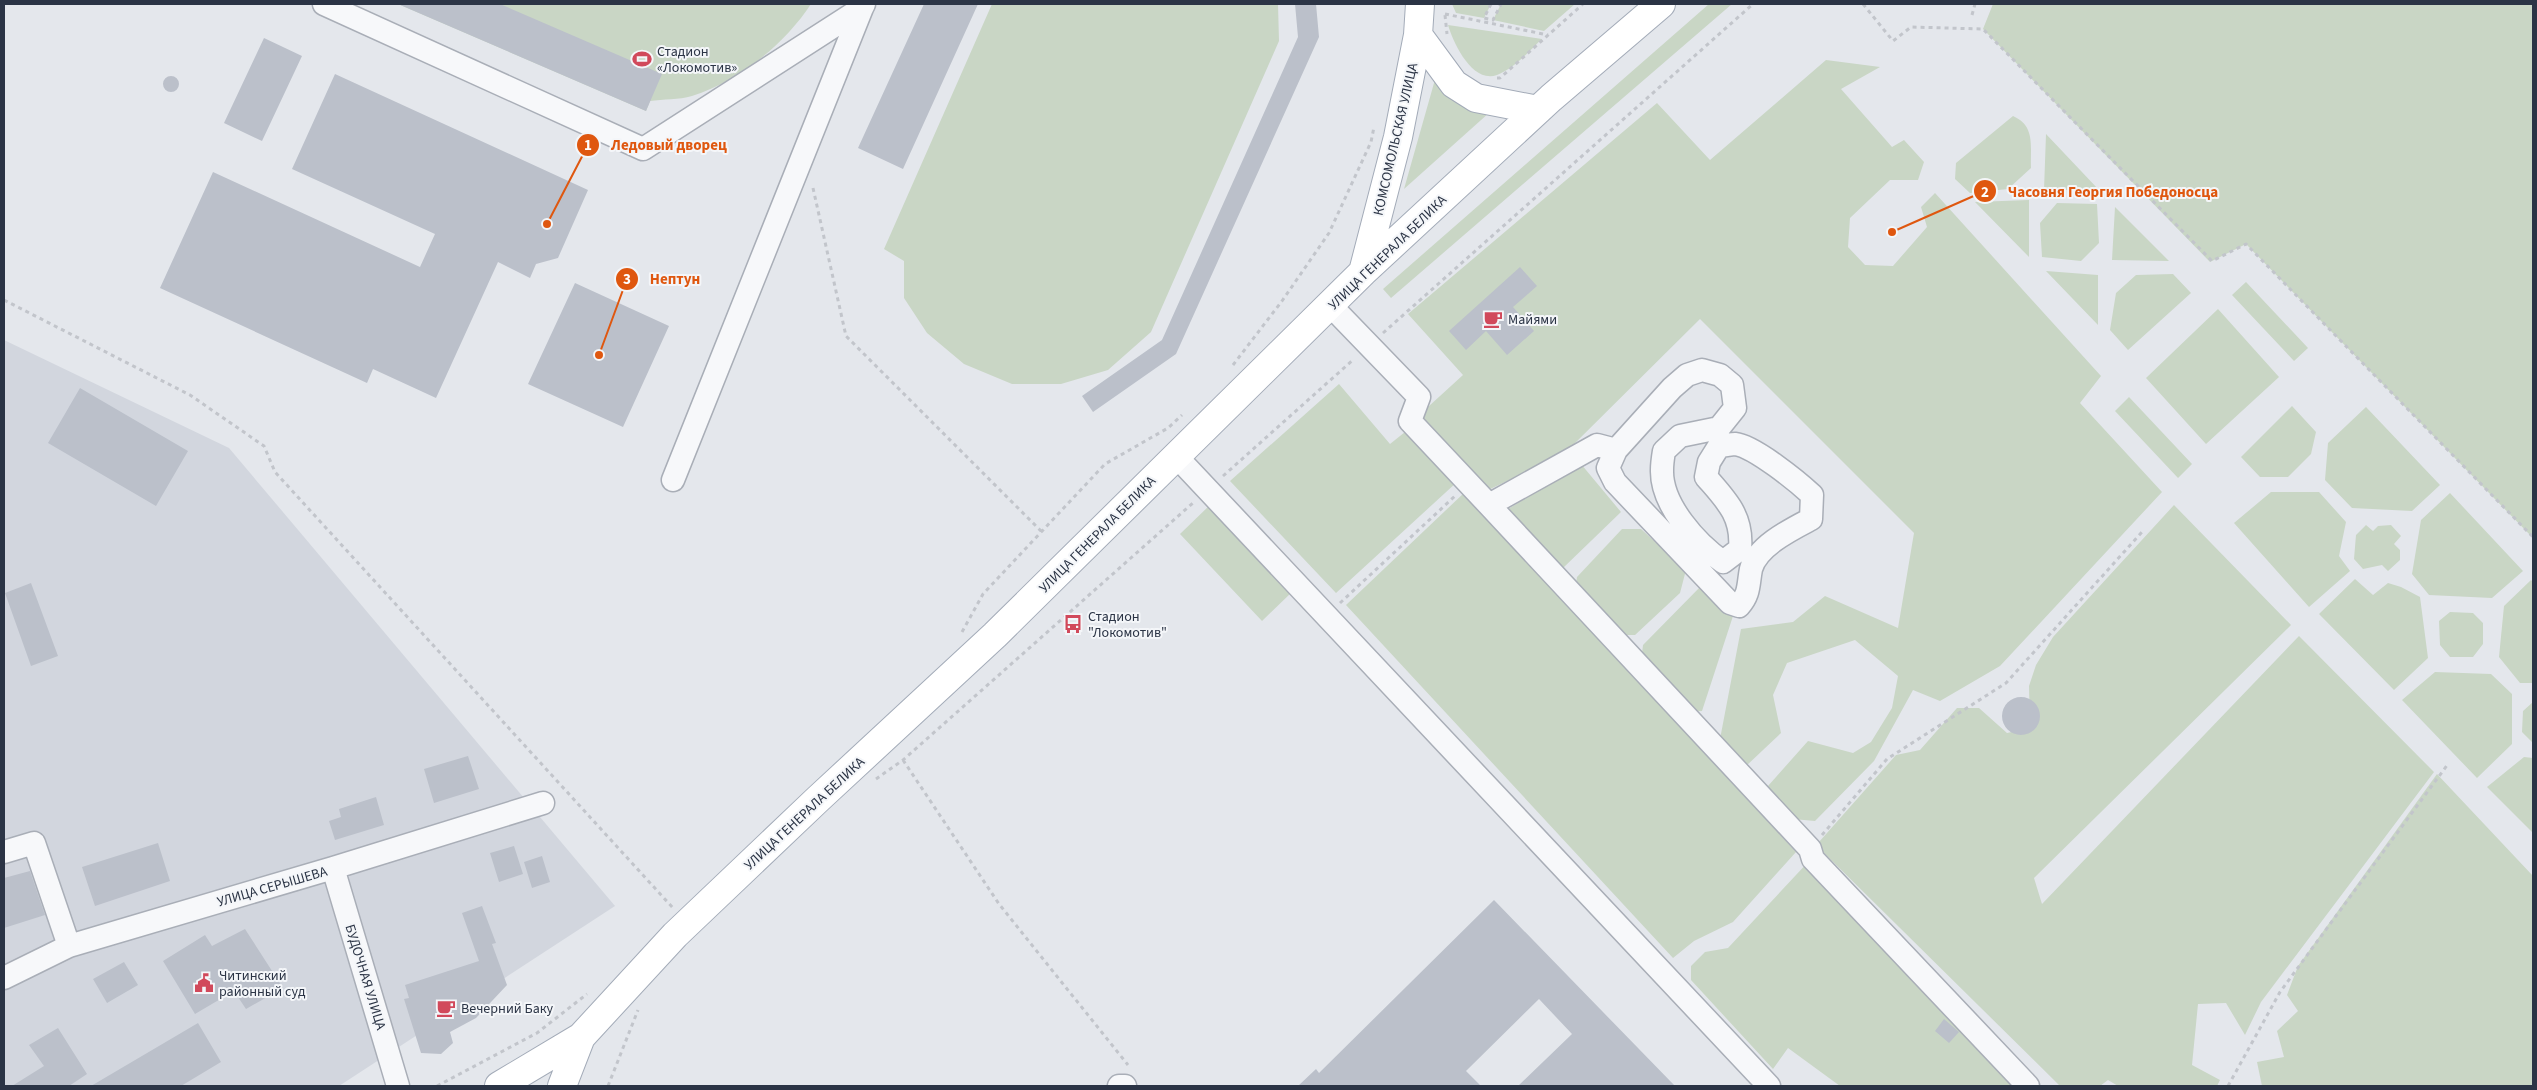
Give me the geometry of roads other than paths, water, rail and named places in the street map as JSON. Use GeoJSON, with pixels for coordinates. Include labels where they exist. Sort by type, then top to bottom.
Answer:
{"type":"FeatureCollection","features":[{"type":"Feature","properties":{"kind":"main road","name":"УЛИЦА ГЕНЕРАЛА БЕЛИКА"},"geometry":{"type":"LineString","coordinates":[[562,1086],[581,1037],[675,923],[818,799],[996,635],[1176,456],[1331,306],[1363,272],[1538,110],[1661,4]]}},
{"type":"Feature","properties":{"kind":"main road","name":"КОМСОМОЛЬСКАЯ УЛИЦА"},"geometry":{"type":"LineString","coordinates":[[1363,272],[1398,137],[1418,35],[1432,7]]}},
{"type":"Feature","properties":{"kind":"main road"},"geometry":{"type":"LineString","coordinates":[[1418,35],[1454,84],[1476,98],[1538,110]]}},
{"type":"Feature","properties":{"kind":"main road"},"geometry":{"type":"LineString","coordinates":[[499,1086],[581,1037]]}},
{"type":"Feature","properties":{"kind":"street"},"geometry":{"type":"LineString","coordinates":[[324,4],[643,149],[863,6]]}},
{"type":"Feature","properties":{"kind":"street"},"geometry":{"type":"LineString","coordinates":[[673,480],[863,6]]}},
{"type":"Feature","properties":{"kind":"street"},"geometry":{"type":"LineString","coordinates":[[1331,306],[1419,397],[1410,421],[1810,849],[1812,859],[2028,1086]]}},
{"type":"Feature","properties":{"kind":"street"},"geometry":{"type":"LineString","coordinates":[[1702,370],[1720,375],[1732,385],[1735,408],[1719,428],[1680,436],[1664,451],[1662,472],[1667,496],[1685,526],[1706,550],[1723,562],[1740,549],[1742,534],[1732,508],[1706,477],[1708,462],[1719,446],[1736,444],[1795,478],[1812,495],[1811,520],[1793,529],[1763,550],[1752,567],[1746,599],[1740,606],[1730,603],[1615,482],[1608,468],[1616,450],[1672,388],[1688,375],[1702,370]]}},
{"type":"Feature","properties":{"kind":"street"},"geometry":{"type":"LineString","coordinates":[[1489,505],[1597,445],[1616,450]]}},
{"type":"Feature","properties":{"kind":"street"},"geometry":{"type":"LineString","coordinates":[[1176,456],[1769,1086]]}},
{"type":"Feature","properties":{"kind":"street","name":"УЛИЦА СЕРЫШЕВА"},"geometry":{"type":"LineString","coordinates":[[4,978],[69,946],[333,868],[543,803]]}},
{"type":"Feature","properties":{"kind":"street"},"geometry":{"type":"LineString","coordinates":[[4,852],[34,843],[69,946]]}},
{"type":"Feature","properties":{"kind":"street","name":"БУДОЧНАЯ УЛИЦА"},"geometry":{"type":"LineString","coordinates":[[333,868],[398,1086]]}},
{"type":"Feature","properties":{"kind":"place","name":"Стадион «Локомотив»"},"geometry":{"type":"Point","coordinates":[642,59]}},
{"type":"Feature","properties":{"kind":"place","name":"Ледовый дворец"},"geometry":{"type":"Point","coordinates":[547,224]}},
{"type":"Feature","properties":{"kind":"place","name":"Часовня Георгия Победоносца"},"geometry":{"type":"Point","coordinates":[1892,232]}},
{"type":"Feature","properties":{"kind":"place","name":"Майями"},"geometry":{"type":"Point","coordinates":[1493,319]}},
{"type":"Feature","properties":{"kind":"place","name":"Нептун"},"geometry":{"type":"Point","coordinates":[599,355]}},
{"type":"Feature","properties":{"kind":"place","name":"Стадион \"Локомотив\""},"geometry":{"type":"Point","coordinates":[1073,624]}},
{"type":"Feature","properties":{"kind":"place","name":"Читинский районный суд"},"geometry":{"type":"Point","coordinates":[204,983]}},
{"type":"Feature","properties":{"kind":"place","name":"Вечерний Баку"},"geometry":{"type":"Point","coordinates":[446,1008]}}]}
